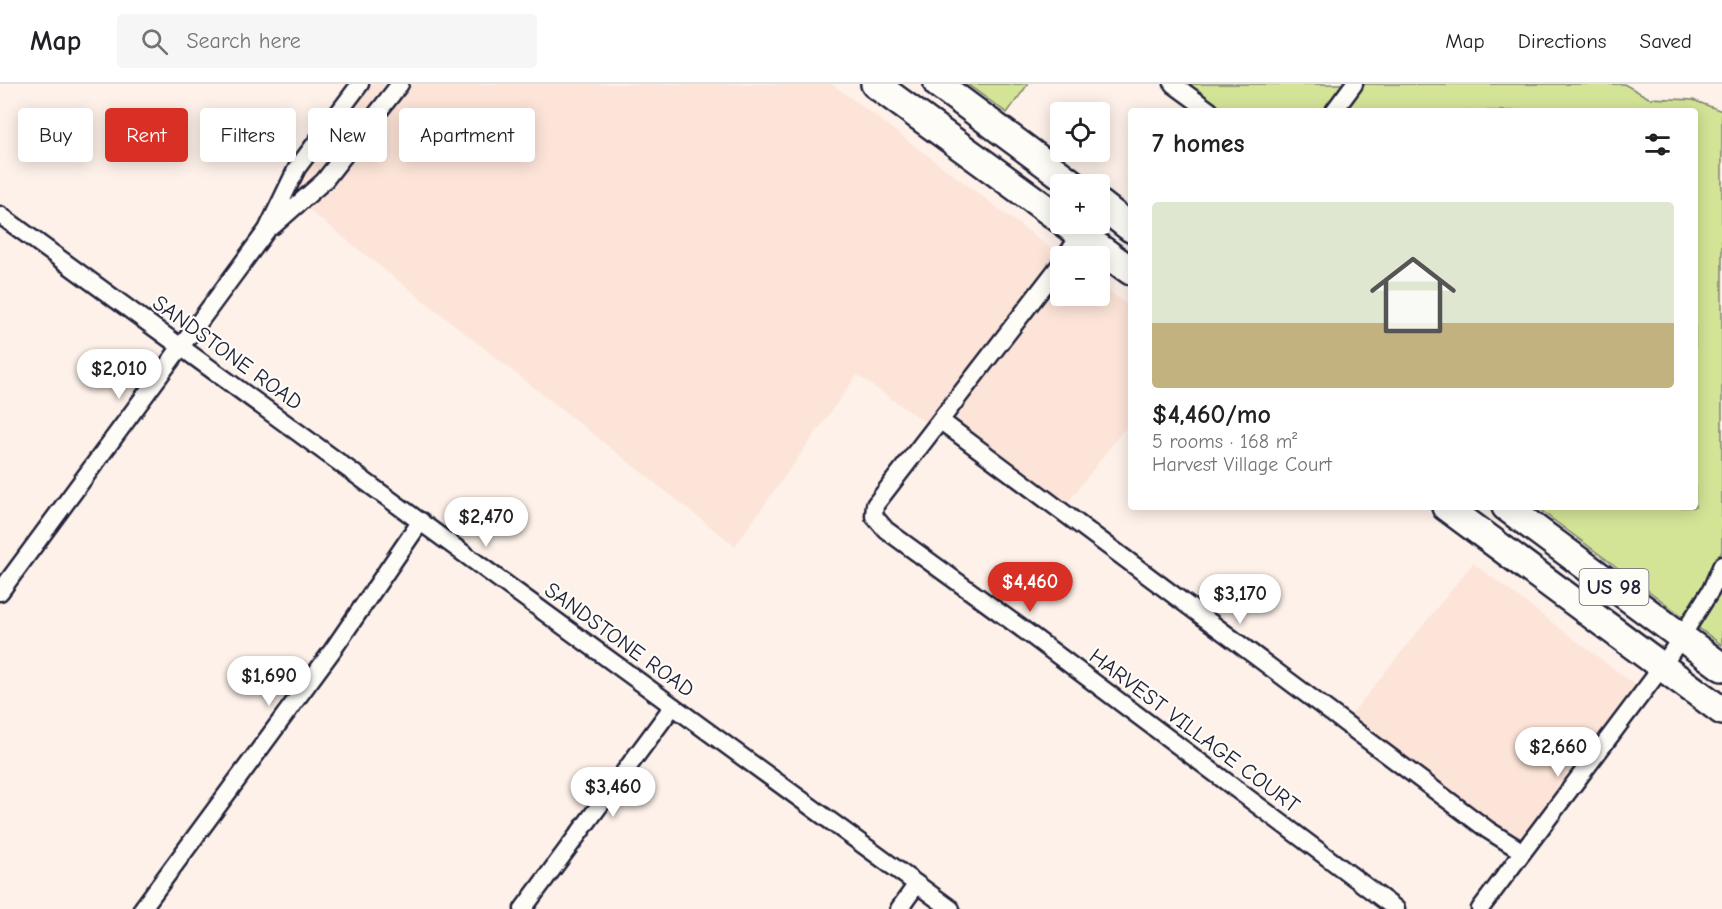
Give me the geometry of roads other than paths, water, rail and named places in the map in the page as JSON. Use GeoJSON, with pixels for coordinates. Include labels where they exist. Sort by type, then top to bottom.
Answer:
{"type":"FeatureCollection","features":[{"type":"Feature","properties":{"kind":"highway"},"geometry":{"type":"LineString","coordinates":[[875,84],[1050,212]]}},
{"type":"Feature","properties":{"kind":"highway"},"geometry":{"type":"LineString","coordinates":[[938,84],[1059,174]]}},
{"type":"Feature","properties":{"kind":"highway"},"geometry":{"type":"LineString","coordinates":[[907,107],[956,120],[967,118],[974,111]]}},
{"type":"Feature","properties":{"kind":"highway"},"geometry":{"type":"LineString","coordinates":[[961,147],[983,144],[1032,154]]}},
{"type":"Feature","properties":{"kind":"highway"},"geometry":{"type":"LineString","coordinates":[[1110,212],[1128,226]]}},
{"type":"Feature","properties":{"kind":"highway"},"geometry":{"type":"LineString","coordinates":[[1080,234],[1128,269]]}},
{"type":"Feature","properties":{"kind":"highway","name":"US 98"},"geometry":{"type":"LineString","coordinates":[[1450,510],[1722,711]]}},
{"type":"Feature","properties":{"kind":"highway","name":"US 98"},"geometry":{"type":"LineString","coordinates":[[1510,510],[1722,668]]}},
{"type":"Feature","properties":{"kind":"street"},"geometry":{"type":"LineString","coordinates":[[0,592],[267,230],[297,168],[360,84]]}},
{"type":"Feature","properties":{"kind":"street"},"geometry":{"type":"LineString","coordinates":[[267,230],[324,181],[399,84]]}},
{"type":"Feature","properties":{"kind":"street"},"geometry":{"type":"LineString","coordinates":[[1173,84],[1206,108]]}},
{"type":"Feature","properties":{"kind":"street"},"geometry":{"type":"LineString","coordinates":[[1336,108],[1354,84]]}},
{"type":"Feature","properties":{"kind":"street","name":"SANDSTONE ROAD"},"geometry":{"type":"LineString","coordinates":[[0,215],[951,909]]}},
{"type":"Feature","properties":{"kind":"street","name":"HARVEST VILLAGE COURT"},"geometry":{"type":"LineString","coordinates":[[1050,278],[875,505],[873,512],[879,524],[1396,909]]}},
{"type":"Feature","properties":{"kind":"street"},"geometry":{"type":"LineString","coordinates":[[941,421],[1488,830],[1523,852]]}},
{"type":"Feature","properties":{"kind":"street"},"geometry":{"type":"LineString","coordinates":[[141,909],[332,651],[421,521]]}},
{"type":"Feature","properties":{"kind":"street"},"geometry":{"type":"LineString","coordinates":[[1480,909],[1662,667],[1711,590],[1722,565]]}},
{"type":"Feature","properties":{"kind":"street"},"geometry":{"type":"LineString","coordinates":[[523,909],[673,705]]}},
{"type":"Feature","properties":{"kind":"street"},"geometry":{"type":"LineString","coordinates":[[899,909],[917,884]]}}]}
